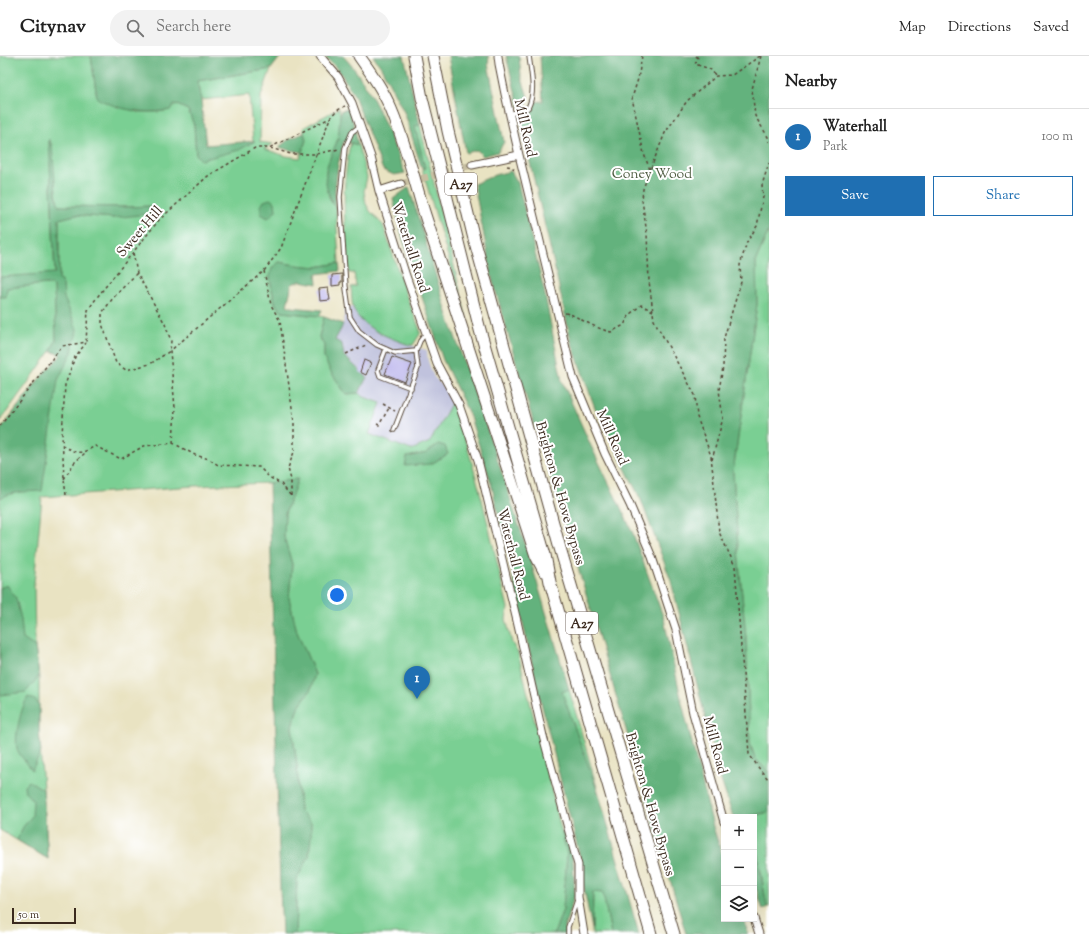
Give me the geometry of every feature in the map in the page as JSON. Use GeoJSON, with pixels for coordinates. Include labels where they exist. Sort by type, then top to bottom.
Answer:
{"type":"FeatureCollection","features":[{"type":"Feature","properties":{"kind":"highway"},"geometry":{"type":"LineString","coordinates":[[359,56],[374,76],[391,108],[536,556],[550,582]]}},
{"type":"Feature","properties":{"kind":"highway","name":"A27"},"geometry":{"type":"LineString","coordinates":[[414,56],[422,98],[480,330],[545,555],[550,582],[651,934]]}},
{"type":"Feature","properties":{"kind":"highway","name":"Brighton & Hove Bypass"},"geometry":{"type":"LineString","coordinates":[[433,56],[448,131],[479,258],[560,548],[674,934]]}},
{"type":"Feature","properties":{"kind":"street","name":"Waterhall Road"},"geometry":{"type":"LineString","coordinates":[[320,56],[338,77],[352,103],[371,157],[379,191],[406,276],[427,332],[437,364],[459,405],[478,460],[543,736],[578,865],[578,897],[584,934]]}},
{"type":"Feature","properties":{"kind":"street","name":"Mill Road"},"geometry":{"type":"LineString","coordinates":[[498,56],[519,155],[573,377],[605,454],[630,505],[652,557],[676,630],[693,713],[722,814]]}},
{"type":"Feature","properties":{"kind":"street"},"geometry":{"type":"LineString","coordinates":[[472,165],[519,155]]}},
{"type":"Feature","properties":{"kind":"street"},"geometry":{"type":"LineString","coordinates":[[379,191],[401,184]]}},
{"type":"Feature","properties":{"kind":"street"},"geometry":{"type":"LineString","coordinates":[[756,922],[760,934]]}},
{"type":"Feature","properties":{"kind":"lane"},"geometry":{"type":"LineString","coordinates":[[510,114],[528,108],[532,101],[529,56]]}},
{"type":"Feature","properties":{"kind":"lane"},"geometry":{"type":"LineString","coordinates":[[360,126],[352,132],[345,148],[340,197],[346,288],[350,316],[359,331],[386,349],[395,353],[416,351]]}},
{"type":"Feature","properties":{"kind":"lane"},"geometry":{"type":"LineString","coordinates":[[394,430],[418,368],[416,351],[420,341],[427,332]]}},
{"type":"Feature","properties":{"kind":"lane"},"geometry":{"type":"LineString","coordinates":[[386,349],[378,370],[380,376],[411,388]]}},
{"type":"Feature","properties":{"kind":"lane"},"geometry":{"type":"LineString","coordinates":[[568,934],[568,927],[578,897]]}},
{"type":"Feature","properties":{"kind":"path"},"geometry":{"type":"LineString","coordinates":[[642,56],[638,79],[632,98],[644,154],[650,170]]}},
{"type":"Feature","properties":{"kind":"path"},"geometry":{"type":"LineString","coordinates":[[696,56],[698,58],[695,64],[710,69],[716,76]]}},
{"type":"Feature","properties":{"kind":"path"},"geometry":{"type":"LineString","coordinates":[[761,56],[732,75],[716,76],[687,100],[666,133],[650,170],[643,190],[642,200],[647,234],[649,281],[654,320],[695,395],[697,417],[711,456],[719,532],[735,566],[749,754],[769,780]]}},
{"type":"Feature","properties":{"kind":"path"},"geometry":{"type":"LineString","coordinates":[[761,56],[752,89],[755,116],[768,137],[769,142]]}},
{"type":"Feature","properties":{"kind":"path","name":"Sweet Hill"},"geometry":{"type":"LineString","coordinates":[[86,342],[88,310],[159,220],[208,176],[255,148],[269,148],[330,118],[336,111],[352,103]]}},
{"type":"Feature","properties":{"kind":"path"},"geometry":{"type":"LineString","coordinates":[[137,273],[113,298],[102,313],[102,324],[116,363],[126,370],[150,364],[170,351],[264,271],[281,248],[330,118]]}},
{"type":"Feature","properties":{"kind":"path"},"geometry":{"type":"LineString","coordinates":[[269,148],[291,154],[316,154],[345,148]]}},
{"type":"Feature","properties":{"kind":"path"},"geometry":{"type":"LineString","coordinates":[[712,462],[723,418],[719,390],[723,367],[724,338],[741,282],[740,265],[747,242],[757,226],[763,197],[762,185],[769,163]]}},
{"type":"Feature","properties":{"kind":"path"},"geometry":{"type":"LineString","coordinates":[[503,166],[510,166],[516,171]]}},
{"type":"Feature","properties":{"kind":"path"},"geometry":{"type":"LineString","coordinates":[[133,253],[137,273],[165,324],[171,341],[170,351],[175,408],[173,443]]}},
{"type":"Feature","properties":{"kind":"path"},"geometry":{"type":"LineString","coordinates":[[64,479],[74,463],[95,446],[121,459],[144,446],[173,443],[194,455],[208,459],[218,465],[259,467],[269,477],[281,484],[291,496],[291,480],[288,468],[294,452],[294,422],[280,321],[271,305],[264,271]]}},
{"type":"Feature","properties":{"kind":"path"},"geometry":{"type":"LineString","coordinates":[[564,313],[574,314],[598,328],[611,332],[624,325],[630,314],[641,305],[653,311]]}},
{"type":"Feature","properties":{"kind":"path"},"geometry":{"type":"LineString","coordinates":[[346,354],[366,344],[369,339]]}},
{"type":"Feature","properties":{"kind":"path"},"geometry":{"type":"LineString","coordinates":[[0,426],[62,346],[86,342]]}},
{"type":"Feature","properties":{"kind":"path"},"geometry":{"type":"LineString","coordinates":[[66,495],[62,445],[65,385],[75,357],[86,342]]}},
{"type":"Feature","properties":{"kind":"path"},"geometry":{"type":"LineString","coordinates":[[383,404],[400,414]]}},
{"type":"Feature","properties":{"kind":"path"},"geometry":{"type":"LineString","coordinates":[[377,424],[379,425],[389,408]]}},
{"type":"Feature","properties":{"kind":"path"},"geometry":{"type":"LineString","coordinates":[[62,445],[72,452],[86,452]]}},
{"type":"Feature","properties":{"kind":"shaded area"},"geometry":{"type":"Polygon","coordinates":[[[353,307],[355,312],[365,324],[379,333],[409,345],[427,350],[428,361],[434,377],[447,390],[452,402],[430,442],[411,450],[369,434],[381,403],[364,397],[359,393],[367,377],[344,356],[342,344],[335,340],[343,324],[344,308],[353,307]]]}},
{"type":"Feature","properties":{"kind":"green space"},"geometry":{"type":"Polygon","coordinates":[[[0,56],[91,56],[97,98],[137,112],[158,112],[171,110],[175,104],[188,110],[194,125],[196,155],[254,141],[249,95],[201,100],[197,81],[271,69],[261,96],[260,142],[273,144],[264,149],[286,156],[300,158],[306,140],[303,128],[339,108],[340,127],[338,139],[326,169],[326,180],[329,197],[336,209],[339,263],[316,267],[279,262],[270,277],[272,290],[276,305],[282,312],[324,317],[319,337],[324,345],[324,358],[331,372],[346,394],[359,393],[364,397],[381,403],[369,434],[411,450],[430,442],[452,402],[469,452],[483,504],[508,608],[506,619],[512,643],[518,653],[567,854],[563,909],[554,934],[295,934],[297,878],[309,856],[311,822],[300,811],[297,766],[292,727],[298,707],[310,691],[315,674],[297,632],[289,598],[292,564],[284,537],[285,513],[297,479],[269,483],[194,486],[42,497],[34,584],[35,647],[39,676],[39,732],[48,859],[0,830],[0,430],[39,379],[66,363],[72,352],[76,337],[76,329],[63,298],[63,285],[59,279],[59,219],[75,215],[114,218],[153,206],[58,206],[49,140],[55,278],[0,281],[0,56]],[[427,453],[407,457],[431,464],[448,453],[427,453]]]}},
{"type":"Feature","properties":{"kind":"green space"},"geometry":{"type":"Polygon","coordinates":[[[91,56],[281,56],[271,69],[197,81],[201,100],[206,145],[255,141],[239,150],[201,160],[196,155],[194,125],[188,110],[175,104],[171,110],[151,112],[124,109],[97,98],[91,56]]]}},
{"type":"Feature","properties":{"kind":"green space"},"geometry":{"type":"Polygon","coordinates":[[[324,56],[343,56],[363,82],[386,127],[405,173],[394,175],[383,170],[354,95],[338,69],[324,56]]]}},
{"type":"Feature","properties":{"kind":"green space"},"geometry":{"type":"Polygon","coordinates":[[[373,56],[404,56],[420,125],[415,126],[425,168],[422,169],[405,114],[381,67],[373,56]]]}},
{"type":"Feature","properties":{"kind":"green space"},"geometry":{"type":"Polygon","coordinates":[[[448,56],[489,56],[488,64],[504,142],[498,152],[483,156],[477,150],[466,153],[448,56]]]}},
{"type":"Feature","properties":{"kind":"green space"},"geometry":{"type":"Polygon","coordinates":[[[506,56],[519,56],[521,76],[528,97],[527,103],[524,106],[519,106],[506,56]]]}},
{"type":"Feature","properties":{"kind":"green space","name":"Coney Wood"},"geometry":{"type":"Polygon","coordinates":[[[540,56],[769,56],[769,230],[756,260],[757,304],[733,472],[746,638],[750,743],[755,758],[769,773],[769,812],[757,815],[732,814],[721,780],[671,581],[641,500],[595,408],[571,341],[519,116],[531,112],[534,102],[543,101],[540,56]]]}},
{"type":"Feature","properties":{"kind":"green space"},"geometry":{"type":"Polygon","coordinates":[[[349,109],[358,145],[344,141],[338,165],[335,190],[336,209],[326,185],[326,172],[338,138],[342,110],[349,109]]]}},
{"type":"Feature","properties":{"kind":"green space"},"geometry":{"type":"Polygon","coordinates":[[[420,125],[468,324],[422,169],[425,168],[414,126],[420,125]]]}},
{"type":"Feature","properties":{"kind":"green space"},"geometry":{"type":"Polygon","coordinates":[[[304,133],[306,140],[302,152],[279,147],[288,140],[304,133]]]}},
{"type":"Feature","properties":{"kind":"green space"},"geometry":{"type":"Polygon","coordinates":[[[49,139],[52,145],[56,194],[59,206],[154,206],[147,214],[114,218],[75,215],[59,219],[59,279],[63,285],[64,298],[77,329],[76,337],[72,352],[58,380],[42,491],[16,493],[0,498],[0,430],[39,379],[61,355],[51,351],[56,340],[54,286],[47,284],[7,288],[6,297],[0,297],[0,277],[55,273],[49,139]]]}},
{"type":"Feature","properties":{"kind":"green space"},"geometry":{"type":"Polygon","coordinates":[[[351,143],[358,145],[367,177],[364,191],[366,204],[370,211],[383,225],[407,297],[420,330],[420,334],[413,345],[409,345],[372,329],[359,318],[352,303],[351,287],[356,286],[354,273],[349,273],[344,205],[345,178],[351,143]]]}},
{"type":"Feature","properties":{"kind":"green space"},"geometry":{"type":"Polygon","coordinates":[[[511,171],[518,183],[544,290],[562,381],[591,446],[632,531],[664,619],[682,703],[714,830],[721,851],[721,922],[745,922],[748,934],[686,934],[587,597],[528,404],[492,278],[474,184],[495,175],[511,171]]]}},
{"type":"Feature","properties":{"kind":"green space"},"geometry":{"type":"Polygon","coordinates":[[[409,187],[449,319],[530,559],[569,689],[562,692],[600,798],[639,934],[611,934],[603,893],[593,892],[592,929],[583,883],[580,857],[537,686],[491,483],[469,414],[443,360],[403,240],[393,199],[409,187]]]}},
{"type":"Feature","properties":{"kind":"green space"},"geometry":{"type":"Polygon","coordinates":[[[270,199],[275,202],[276,211],[268,218],[261,214],[261,206],[264,201],[270,199]]]}},
{"type":"Feature","properties":{"kind":"green space"},"geometry":{"type":"Polygon","coordinates":[[[769,230],[769,773],[755,758],[750,743],[746,638],[733,472],[757,304],[756,260],[769,230]]]}},
{"type":"Feature","properties":{"kind":"green space"},"geometry":{"type":"Polygon","coordinates":[[[279,262],[316,267],[339,263],[340,271],[316,274],[317,284],[300,281],[292,284],[287,305],[291,307],[322,310],[319,316],[282,312],[276,305],[270,277],[272,268],[279,262]]]}},
{"type":"Feature","properties":{"kind":"green space"},"geometry":{"type":"Polygon","coordinates":[[[47,284],[54,286],[56,340],[51,351],[0,421],[0,297],[6,296],[6,288],[47,284]]]}},
{"type":"Feature","properties":{"kind":"green space"},"geometry":{"type":"Polygon","coordinates":[[[324,317],[343,324],[335,340],[342,344],[344,356],[367,377],[359,393],[346,394],[331,372],[324,358],[324,345],[319,337],[324,317]]]}},
{"type":"Feature","properties":{"kind":"green space"},"geometry":{"type":"Polygon","coordinates":[[[438,444],[445,446],[448,454],[431,464],[405,466],[407,457],[427,453],[438,444]]]}},
{"type":"Feature","properties":{"kind":"green space"},"geometry":{"type":"Polygon","coordinates":[[[298,479],[285,513],[284,537],[292,564],[289,598],[297,632],[315,674],[310,691],[298,707],[292,727],[297,766],[300,811],[311,822],[311,837],[309,856],[297,879],[295,934],[282,934],[269,483],[298,479]]]}},
{"type":"Feature","properties":{"kind":"green space"},"geometry":{"type":"Polygon","coordinates":[[[7,585],[16,598],[21,619],[23,639],[35,647],[39,676],[26,692],[1,695],[0,588],[7,585]]]}},
{"type":"Feature","properties":{"kind":"green space"},"geometry":{"type":"Polygon","coordinates":[[[569,689],[600,798],[561,691],[569,689]]]}},
{"type":"Feature","properties":{"kind":"green space"},"geometry":{"type":"Polygon","coordinates":[[[28,697],[35,700],[39,705],[41,752],[32,770],[18,751],[16,744],[19,722],[28,697]]]}},
{"type":"Feature","properties":{"kind":"green space"},"geometry":{"type":"Polygon","coordinates":[[[29,781],[43,789],[48,859],[17,840],[23,827],[32,816],[33,801],[25,792],[24,786],[29,781]]]}},
{"type":"Feature","properties":{"kind":"green space"},"geometry":{"type":"Polygon","coordinates":[[[769,812],[769,907],[767,907],[757,851],[757,815],[769,812]]]}},
{"type":"Feature","properties":{"kind":"green space"},"geometry":{"type":"Polygon","coordinates":[[[566,832],[573,861],[575,894],[565,925],[565,934],[554,934],[563,909],[567,854],[562,833],[566,832]]]}},
{"type":"Feature","properties":{"kind":"green space"},"geometry":{"type":"Polygon","coordinates":[[[757,851],[767,907],[763,910],[757,891],[757,851]]]}},
{"type":"Feature","properties":{"kind":"green space"},"geometry":{"type":"Polygon","coordinates":[[[593,892],[603,893],[611,934],[592,934],[593,892]]]}},
{"type":"Feature","properties":{"kind":"building"},"geometry":{"type":"Polygon","coordinates":[[[342,274],[342,282],[340,282],[340,285],[332,286],[332,275],[342,274]]]}},
{"type":"Feature","properties":{"kind":"building"},"geometry":{"type":"Polygon","coordinates":[[[328,288],[330,300],[320,301],[319,289],[328,288]]]}},
{"type":"Feature","properties":{"kind":"building"},"geometry":{"type":"Polygon","coordinates":[[[392,357],[412,364],[405,382],[385,374],[392,357]]]}},
{"type":"Feature","properties":{"kind":"building"},"geometry":{"type":"Polygon","coordinates":[[[364,360],[371,363],[366,375],[360,372],[364,360]]]}},
{"type":"Feature","properties":{"kind":"tunnel"},"geometry":{"type":"LineString","coordinates":[[401,184],[472,165]]}},
{"type":"Feature","properties":{"kind":"place","name":"Waterhall"},"geometry":{"type":"Point","coordinates":[417,699]}}]}
